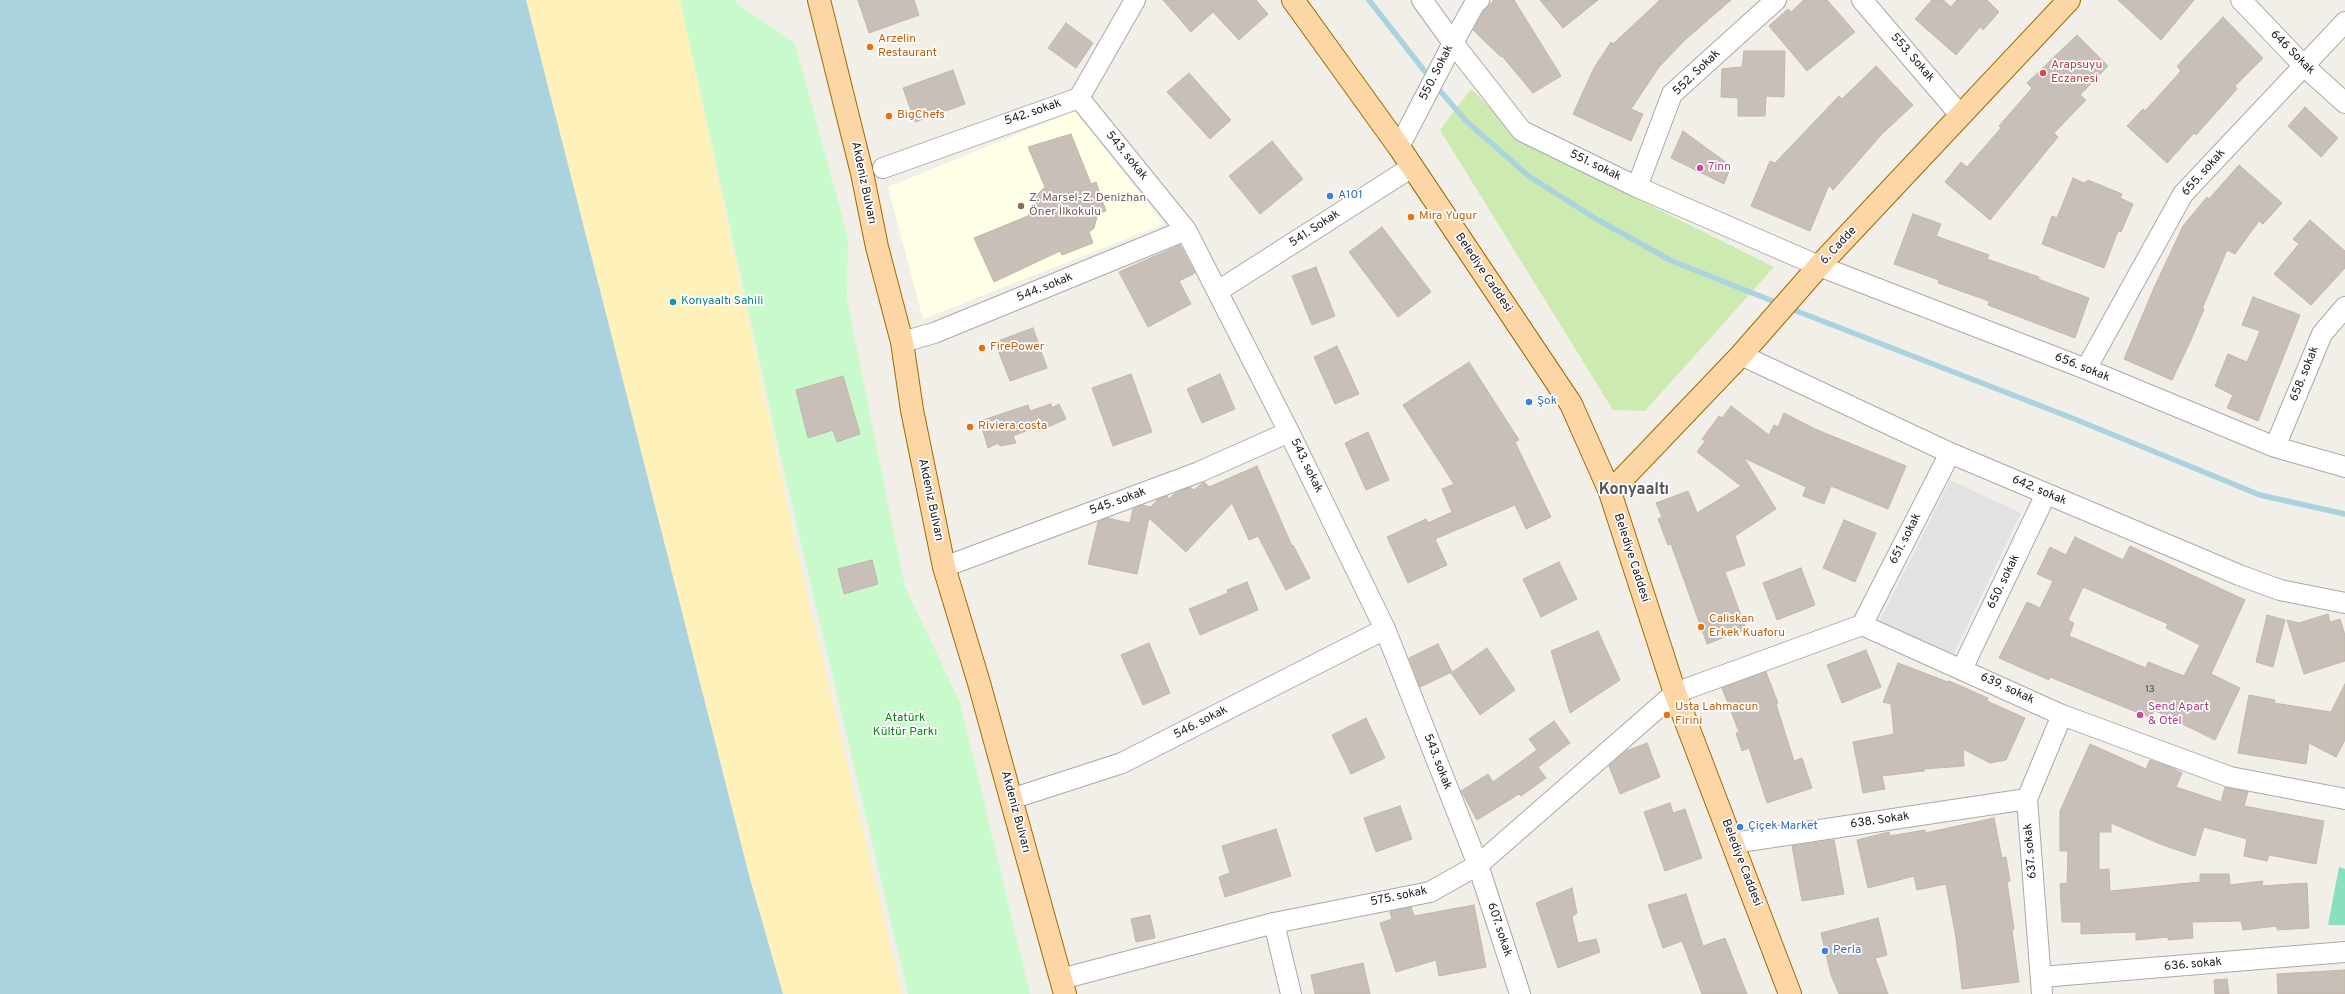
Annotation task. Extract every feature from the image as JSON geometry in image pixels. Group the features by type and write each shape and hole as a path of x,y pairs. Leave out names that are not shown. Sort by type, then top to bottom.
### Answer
{"main road":[{"name":"Akdeniz Bulvarı","path":"819,0 862,174 877,247 902,342 912,410 944,567 979,683 1063,986"},
{"name":"Belediye Caddesi","path":"1293,0 1412,167 1571,404 1610,492 1675,693 1790,994"},
{"name":"6. Cadde","path":"1610,492 1740,355 1820,266 2069,0"}],"street":[{"path":"1078,98 1135,0"},
{"name":"551. sokak","path":"1422,0 1453,43 1522,131 1637,187 1820,266"},
{"name":"550. Sokak","path":"1398,147 1441,64 1475,3 1479,0"},
{"name":"552. Sokak","path":"1637,187 1672,94 1776,0"},
{"name":"553. Sokak","path":"1862,0 1961,116"},
{"name":"646 Sokak","path":"2241,0 2303,65 2345,103"},
{"name":"655. sokak","path":"2086,369 2183,194 2345,22"},
{"name":"542. sokak","path":"883,168 1078,98"},
{"name":"543. sokak","path":"1078,98 1186,230 1218,291 1385,629 1478,865"},
{"name":"541. Sokak","path":"1218,291 1412,167"},
{"name":"544. sokak","path":"902,342 934,333 1186,230"},
{"name":"656. sokak","path":"1820,266 2086,369 2275,447 2345,467"},
{"name":"658. sokak","path":"2275,447 2322,334 2345,307"},
{"name":"642. sokak","path":"1740,355 1950,453 2239,575 2280,590 2345,603"},
{"name":"545. sokak","path":"944,567 1199,472 1289,432"},
{"name":"651. sokak","path":"1862,625 1950,453"},
{"name":"650. sokak","path":"1962,669 2046,494"},
{"path":"1675,693 1862,625"},
{"name":"639. sokak","path":"1862,625 2062,715 2230,777 2345,798"},
{"name":"546. sokak","path":"1011,799 1122,763 1385,629"},
{"name":"575. sokak","path":"1063,986 1274,923 1430,892 1478,865 1675,693"},
{"name":"637. sokak","path":"2042,986 2027,799 2062,715"},
{"name":"638. Sokak","path":"1733,843 2027,799"},
{"name":"607. sokak","path":"1478,865 1520,994"},
{"path":"1274,923 1291,994"},
{"name":"636. sokak","path":"2042,986 2345,952"}],"shaded area":[{"name":"Z. Marsel-Z. Denizhan Öner İlkokulu","path":"1075,111 1164,224 923,319 888,187"},
{"path":"1950,480 2021,513 1954,654 1879,622"}],"green space":[{"name":"Atatürk Kültür Parkı","path":"680,0 736,0 737,4 795,43 848,238 847,299 905,587 960,702 1030,994 908,994 780,455"},
{"path":"1471,89 1529,145 1774,267 1645,411 1613,410 1440,130"},
{"path":"2339,867 2345,869 2345,925 2328,925"}],"sand":[{"name":"Konyaaltı Sahili","path":"526,0 680,0 802,573 902,994 783,994 750,879"}],"water":[{"path":"0,0 526,0 750,879 783,994 0,994"}],"building":[{"path":"858,0 914,0 919,15 869,33"},
{"path":"1163,0 1256,0 1268,14 1239,40 1213,12 1191,32"},
{"path":"1494,0 1514,0 1561,76 1533,93 1502,56 1501,57 1473,30 1484,11"},
{"path":"1540,0 1598,0 1563,28"},
{"path":"1660,0 1731,0 1686,39 1659,67 1631,109 1643,114 1631,141 1573,114 1594,68 1611,42 1613,44"},
{"path":"1804,0 1827,0 1855,32 1807,71 1769,26 1788,9 1791,12"},
{"path":"1932,0 1943,0 1951,7 1957,0 1987,0 1999,12 1983,30 1980,27 1956,55 1915,19"},
{"path":"2118,0 2194,0 2161,40"},
{"path":"2223,17 2263,58 2235,86 2237,89 2196,135 2194,133 2167,163 2127,126 2143,109 2145,111 2181,71 2177,66"},
{"path":"1066,23 1093,43 1076,68 1048,48"},
{"path":"2077,35 2108,66 2080,95 2086,100 2054,133 2058,137 1990,220 1945,182 1961,162 1967,167 2001,128 1999,126 2032,88 2027,83"},
{"path":"1744,51 1785,51 1784,97 1766,96 1765,116 1738,116 1738,98 1721,97 1722,69 1742,67"},
{"path":"1876,66 1913,105 1881,135 1833,190 1829,185 1810,231 1751,206 1770,161 1775,163 1839,96 1842,99"},
{"path":"953,70 965,104 915,122 903,88"},
{"path":"1189,73 1231,120 1210,139 1167,92"},
{"path":"2305,107 2338,138 2321,157 2288,126"},
{"path":"1683,131 1731,166 1724,184 1671,158"},
{"path":"1071,134 1091,184 1096,182 1106,211 1098,213 1094,228 1089,232 1093,243 1062,255 1060,251 994,282 974,238 1028,216 1037,195 1045,187 1028,147"},
{"path":"1272,141 1303,179 1260,214 1229,176"},
{"path":"2239,165 2282,203 2263,224 2259,221 2235,254 2227,250 2202,309 2204,309 2191,340 2172,380 2124,359 2154,288 2183,226 2207,197 2209,199"},
{"path":"2073,178 2084,183 2088,180 2122,194 2120,198 2133,204 2121,232 2118,231 2104,268 2042,244 2052,216 2057,218"},
{"path":"1913,214 1941,224 1936,236 1989,255 1987,259 2039,277 2038,279 2089,298 2075,338 1988,305 1989,301 1938,283 1939,280 1894,264"},
{"path":"2310,220 2345,251 2345,268 2311,305 2274,274 2299,244 2293,239"},
{"path":"1382,227 1431,292 1398,317 1349,252"},
{"path":"1180,245 1195,273 1179,281 1191,304 1148,327 1119,272"},
{"path":"1316,267 1335,316 1312,325 1292,276"},
{"path":"2253,297 2300,315 2258,421 2227,408 2233,395 2215,386 2228,354 2247,362 2260,331 2242,325"},
{"path":"1033,328 1047,368 1010,381 995,342"},
{"path":"1337,346 1359,394 1335,404 1314,357"},
{"path":"1469,362 1519,440 1515,442 1551,517 1526,529 1515,505 1435,539 1447,565 1408,583 1387,537 1426,519 1428,523 1452,512 1442,489 1454,484 1403,405"},
{"path":"1131,374 1152,432 1113,446 1092,388"},
{"path":"1220,374 1235,409 1202,423 1187,389"},
{"path":"843,376 860,434 837,442 833,430 808,438 796,390"},
{"path":"1051,404 1052,408 1059,404 1066,419 1039,431 1036,427 1013,436 1016,443 1000,446 998,443 988,448 980,421 1028,405 1030,411"},
{"path":"1731,406 1769,435 1774,425 1778,427 1784,413 1815,429 1906,466 1888,509 1831,486 1824,504 1803,496 1806,487 1744,458 1776,509 1735,536 1745,565 1725,572 1746,629 1707,644 1671,544 1668,545 1658,519 1662,517 1656,503 1688,491 1697,513 1741,486 1697,452 1705,441 1702,439 1719,416 1722,418"},
{"path":"1368,432 1389,480 1366,490 1345,443"},
{"path":"1257,466 1292,546 1293,545 1310,578 1286,590 1258,536 1249,540 1232,503 1186,552 1149,518 1137,574 1088,564 1098,522 1107,518 1130,523 1133,509 1142,505 1151,507 1158,499 1167,496 1169,499 1174,494 1190,487 1194,490 1204,482 1209,487"},
{"path":"1844,520 1876,533 1855,582 1823,568"},
{"path":"2075,537 2123,560 2130,546 2245,600 2211,674 2240,688 2215,740 2154,710 2151,718 2050,677 2049,680 1999,658 2027,602 2040,608 2053,581 2037,574 2050,547 2066,555","holes":["2083,587 2168,624 2166,628 2200,645 2184,676 2148,662 2146,668 2069,636 2074,623 2068,620"]},
{"path":"872,560 878,584 844,594 838,569"},
{"path":"1559,562 1577,599 1541,617 1523,579"},
{"path":"1801,568 1815,605 1777,620 1763,583"},
{"path":"1247,582 1258,610 1200,635 1189,609 1228,593 1227,590"},
{"path":"2328,614 2330,622 2340,619 2345,635 2345,661 2304,674 2287,620 2299,623"},
{"path":"2267,615 2285,620 2273,667 2256,662"},
{"path":"1598,631 1620,680 1570,713 1551,651"},
{"path":"1149,643 1170,693 1143,705 1121,655"},
{"path":"1438,644 1452,672 1420,687 1409,658"},
{"path":"1487,648 1515,690 1480,715 1451,673"},
{"path":"1866,650 1881,687 1842,703 1827,665"},
{"path":"1898,663 1948,682 1949,681 1988,698 1987,701 2025,718 2006,760 1990,763 1963,749 1964,766 1924,769 1924,771 1882,776 1885,789 1863,793 1853,742 1894,734 1891,704 1883,702"},
{"path":"1766,672 1778,703 1776,704 1794,761 1802,758 1812,788 1767,803 1749,748 1742,751 1736,733 1739,732 1722,688"},
{"path":"2345,684 2345,740 2336,757 2309,743 2306,764 2238,753 2249,695 2275,700 2274,703 2331,712"},
{"path":"1366,718 1385,758 1351,774 1332,735"},
{"path":"1554,721 1570,743 1538,767 1546,778 1521,796 1519,794 1477,820 1461,791 1488,774 1493,782 1537,750 1529,739"},
{"path":"1647,743 1660,777 1620,794 1609,766 1626,751"},
{"path":"2090,744 2146,769 2150,760 2170,767 2182,773 2176,787 2221,802 2225,787 2248,792 2244,806 2324,821 2316,864 2269,855 2267,861 2244,856 2247,839 2204,827 2195,856 2160,844 2111,823 2111,832 2099,832 2099,870 2109,869 2110,891 2200,882 2200,874 2229,874 2230,885 2263,881 2262,886 2307,883 2309,928 2277,930 2277,926 2243,930 2241,921 2192,922 2193,938 2168,940 2168,937 2136,940 2136,932 2081,934 2081,922 2062,922 2060,884 2067,883 2068,851 2060,851 2060,811"},
{"path":"1670,803 1673,813 1685,809 1702,858 1665,871 1644,812"},
{"path":"1400,806 1412,839 1376,852 1364,818"},
{"path":"1994,818 2002,858 2006,857 2010,881 2007,882 2014,929 2012,930 2019,982 1962,989 1956,938 1946,884 1917,890 1914,876 1868,888 1857,840 1889,832 1890,836 1925,830 1925,833"},
{"path":"1276,829 1291,876 1225,897 1219,877 1230,873 1222,846"},
{"path":"1834,840 1844,894 1802,901 1792,846"},
{"path":"1572,888 1577,913 1572,917 1578,943 1596,939 1600,952 1558,968 1536,903"},
{"path":"1686,894 1703,946 1725,938 1747,994 1702,994 1682,941 1663,948 1648,905"},
{"path":"1474,905 1486,967 1439,976 1436,960 1396,972 1380,923 1392,919 1390,912 1411,907 1414,916"},
{"path":"1150,915 1155,938 1136,942 1131,919"},
{"path":"1878,918 1887,955 1875,958 1888,994 1839,994 1831,975 1821,933"},
{"path":"1363,963 1370,994 1315,994 1311,975"},
{"path":"2345,970 2345,994 2278,994 2277,974"},
{"path":"2227,979 2229,994 2215,994 2214,980"}],"waterway":[{"path":"1369,0 1430,78"},
{"path":"1435,85 1467,122 1530,177 1598,220 1672,261 1780,304"},
{"path":"1789,308 2077,420 2260,495 2345,514"}],"place":[{"name":"Arzelin Restaurant","path":"870,47"},
{"name":"Arapsuyu Eczanesi","path":"2043,73"},
{"name":"BigChefs","path":"889,116"},
{"name":"7inn","path":"1700,168"},
{"name":"A101","path":"1330,196"},
{"name":"Z. Marsel-Z. Denizhan Öner İlkokulu","path":"1021,206"},
{"name":"Mira Yugur","path":"1411,217"},
{"name":"Konyaaltı Sahili","path":"673,302"},
{"name":"FirePower","path":"982,348"},
{"name":"Şok","path":"1529,402"},
{"name":"Riviera costa","path":"970,427"},
{"name":"Caliskan Erkek Kuaforu","path":"1701,627"},
{"name":"Usta Lahmacun Firini","path":"1667,715"},
{"name":"Send Apart & Otel","path":"2140,715"},
{"name":"Çiçek Market","path":"1740,827"},
{"name":"Perla","path":"1825,951"}],"district":[{"name":"Konyaaltı","path":"1634,491"}]}
